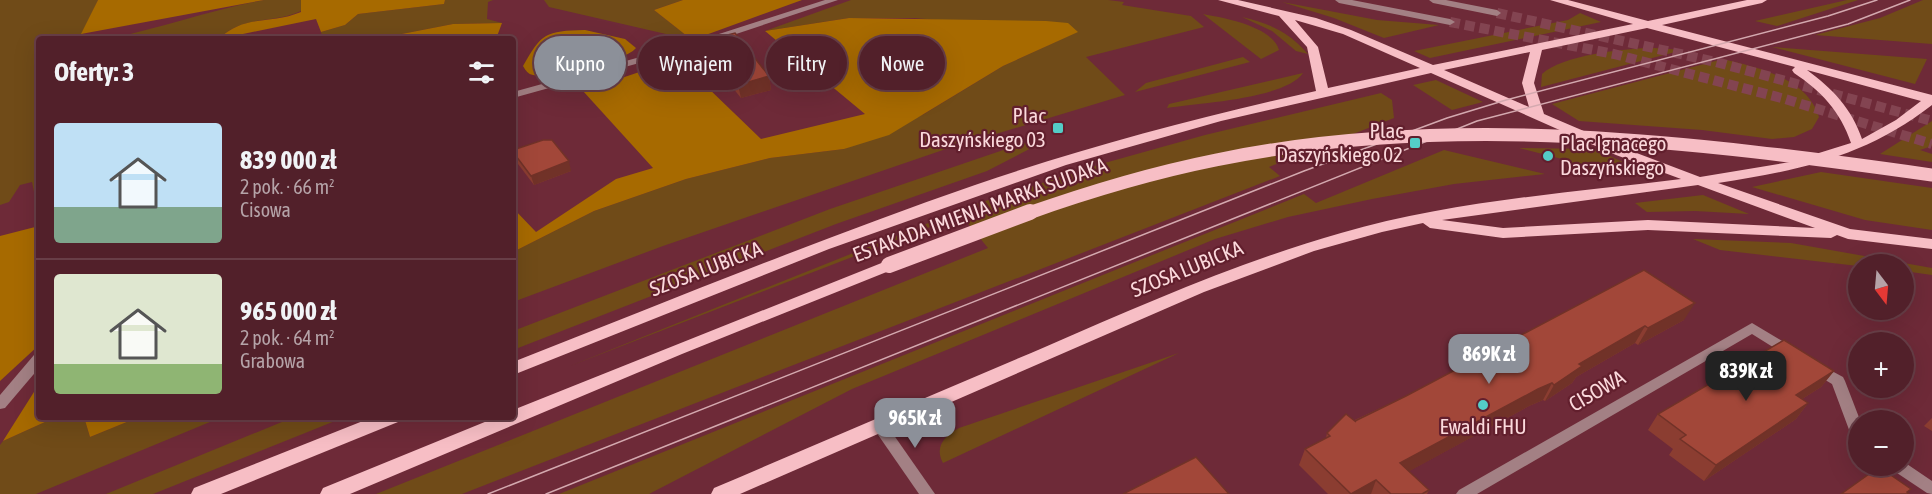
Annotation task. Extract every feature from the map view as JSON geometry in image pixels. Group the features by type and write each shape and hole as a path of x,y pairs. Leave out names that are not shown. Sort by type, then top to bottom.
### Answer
{"main road":[{"path":"1223,0 1281,12 1347,32 1436,69 1621,152 1848,234"},
{"path":"1555,0 1932,100"},
{"path":"1436,69 1762,0"},
{"path":"1281,12 1312,43 1318,59 1322,93"},
{"path":"1537,47 1528,83 1538,114"},
{"path":"1788,63 1831,95 1846,115 1858,145"},
{"name":"SZOSA LUBICKA","path":"516,368 922,209 1141,138 1322,93 1436,69"},
{"path":"1699,181 1798,163 1858,145 1894,127 1932,100"},
{"name":"ESTAKADA IMIENIA MARKA SUDAKA","path":"516,417 889,265 1049,205 1180,167 1259,152 1377,138 1516,133 1637,138 1716,145 1932,175"},
{"name":"SZOSA LUBICKA","path":"721,494 1254,265 1348,236 1415,221 1699,181"},
{"path":"1415,221 1503,233 1648,225 1848,234 1932,244"},
{"path":"201,494 385,420"},
{"name":"ESTAKADA IMIENIA MARKA SUDAKA","path":"330,494 508,420"}],"street":[{"path":"516,94 694,45 834,0"},
{"path":"1339,0 1450,22"},
{"path":"1433,0 1497,13"},
{"name":"CISOWA","path":"1464,494 1752,327 1838,381 1849,410"},
{"path":"0,404 36,362"},
{"path":"879,425 922,493"},
{"path":"1912,476 1932,489"}],"shaded area":[{"path":"0,0 98,0 82,36 36,36 36,202 32,182 20,185 9,202 0,205"},
{"path":"98,0 264,0 81,34"},
{"path":"264,0 301,0 301,11 238,26 222,36 122,36 148,30"},
{"path":"301,0 445,0 444,4 358,14 345,25 321,32 316,19 234,36 222,36 238,26 301,12"},
{"path":"445,0 493,0 488,2 487,19 502,23 453,24 391,36 322,36 321,32 345,25 358,14 444,4"},
{"path":"544,0 683,0 654,10 687,36 675,36 549,7"},
{"path":"683,0 802,0 703,36 687,36 654,10"},
{"path":"851,0 1108,0 1124,2 1122,5 1191,16 1204,27 1086,57 1125,95 943,150 663,246 516,301 516,250 594,211 686,179 770,158 844,149 924,114 1003,66 1077,32 914,18 849,18 765,31"},
{"path":"1847,0 1858,0 1777,26 1755,21"},
{"path":"1923,0 1932,0 1932,44 1815,35 1880,18"},
{"path":"1282,2 1377,20 1439,25 1384,38 1334,18"},
{"path":"1580,13 1601,22 1430,58 1414,51 1568,20"},
{"path":"1203,14 1257,29 1275,42 1279,50 1261,59"},
{"path":"1242,17 1278,30 1301,46 1308,54 1296,51 1272,31"},
{"path":"849,18 1046,21 1068,23 1078,32 1003,66 889,135 844,149 770,158 686,179 594,211 516,250 516,211 536,232 616,179 653,168 583,91 626,90 626,77 638,72 638,90 710,90 761,139 865,114 836,90 847,90 847,36 771,36 765,31"},
{"path":"502,23 497,36 391,36 453,24"},
{"path":"585,30 612,36 546,36 561,31"},
{"path":"626,40 636,48 626,54"},
{"path":"1772,47 1927,59 1915,84"},
{"path":"1654,48 1683,50 1541,87 1542,74 1551,67 1564,62 1612,51"},
{"path":"534,49 534,75 527,72 523,66"},
{"path":"1243,57 1250,62 1135,92 1146,83"},
{"path":"1723,59 1766,71 1793,84 1813,104 1819,117 1812,129 1794,137 1772,139 1702,130 1579,121 1552,104"},
{"path":"1303,73 1293,82 1279,89 1260,94 1219,102 1167,108 1169,104"},
{"path":"1436,80 1483,102 1452,110 1413,85"},
{"path":"1381,93 1392,100 1394,118 1269,167 1280,176 462,494 376,494 988,248 961,215 570,366 976,204 1101,164 1205,135"},
{"path":"1932,121 1932,146 1920,150 1932,154 1932,162 1880,154"},
{"path":"1024,143 1037,145 987,171 836,224 516,349 516,330 830,209"},
{"path":"1519,148 1595,149 1627,164 1583,171 1562,159"},
{"path":"1444,150 1545,174 1454,184 1372,199 1288,217 1215,239 852,389 649,494 559,494 1304,194 1316,203"},
{"path":"1821,172 1932,188 1932,230 1865,220 1752,187"},
{"path":"1703,195 1749,214 1695,211 1647,212 1635,203"},
{"path":"36,227 36,348 0,381 0,236"},
{"path":"1693,239 1791,243 1853,254 1848,254 1848,265 1720,250"},
{"path":"1914,265 1932,268 1932,275 1914,272"},
{"path":"1179,353 943,463 940,451 942,442 959,428"},
{"path":"36,389 36,420 49,420 3,441"},
{"path":"49,420 85,420 90,437 132,420 215,420 36,494 0,494 0,445 3,441"},
{"path":"85,420 132,420 90,437"},
{"path":"287,420 338,420 153,494 106,494"}],"building":[{"path":"754,57 766,72 766,77 754,80"},
{"path":"543,140 552,140 569,161 531,176 516,156 516,149"},
{"path":"1644,270 1695,303 1648,328 1645,326 1579,364 1582,366 1554,385 1552,383 1538,389 1400,463 1429,490 1422,494 1391,494 1376,480 1351,494 1305,449 1330,436 1327,433 1346,414 1356,422"},
{"path":"1784,340 1834,371 1796,395 1808,403 1716,465 1680,439 1686,435 1658,414"},
{"path":"1196,457 1229,494 1123,494"},
{"path":"1866,476 1892,476 1911,489 1907,492 1909,494 1841,494"}],"tunnel":[{"path":"1497,13 1716,62 1932,121"},
{"path":"1450,22 1614,54 1785,99 1932,144"}],"tram line":[{"path":"488,494 1304,171 1447,118 1506,100 1828,16 1877,0"},
{"path":"546,494 1477,121 1848,24 1910,0"}],"place":[{"name":"Plac Daszyńskiego 03","path":"1058,128"},
{"name":"Plac Daszyńskiego 02","path":"1415,143"},
{"name":"Plac Ignacego Daszyńskiego","path":"1548,156"},
{"name":"Ewaldi FHU","path":"1483,405"}]}
